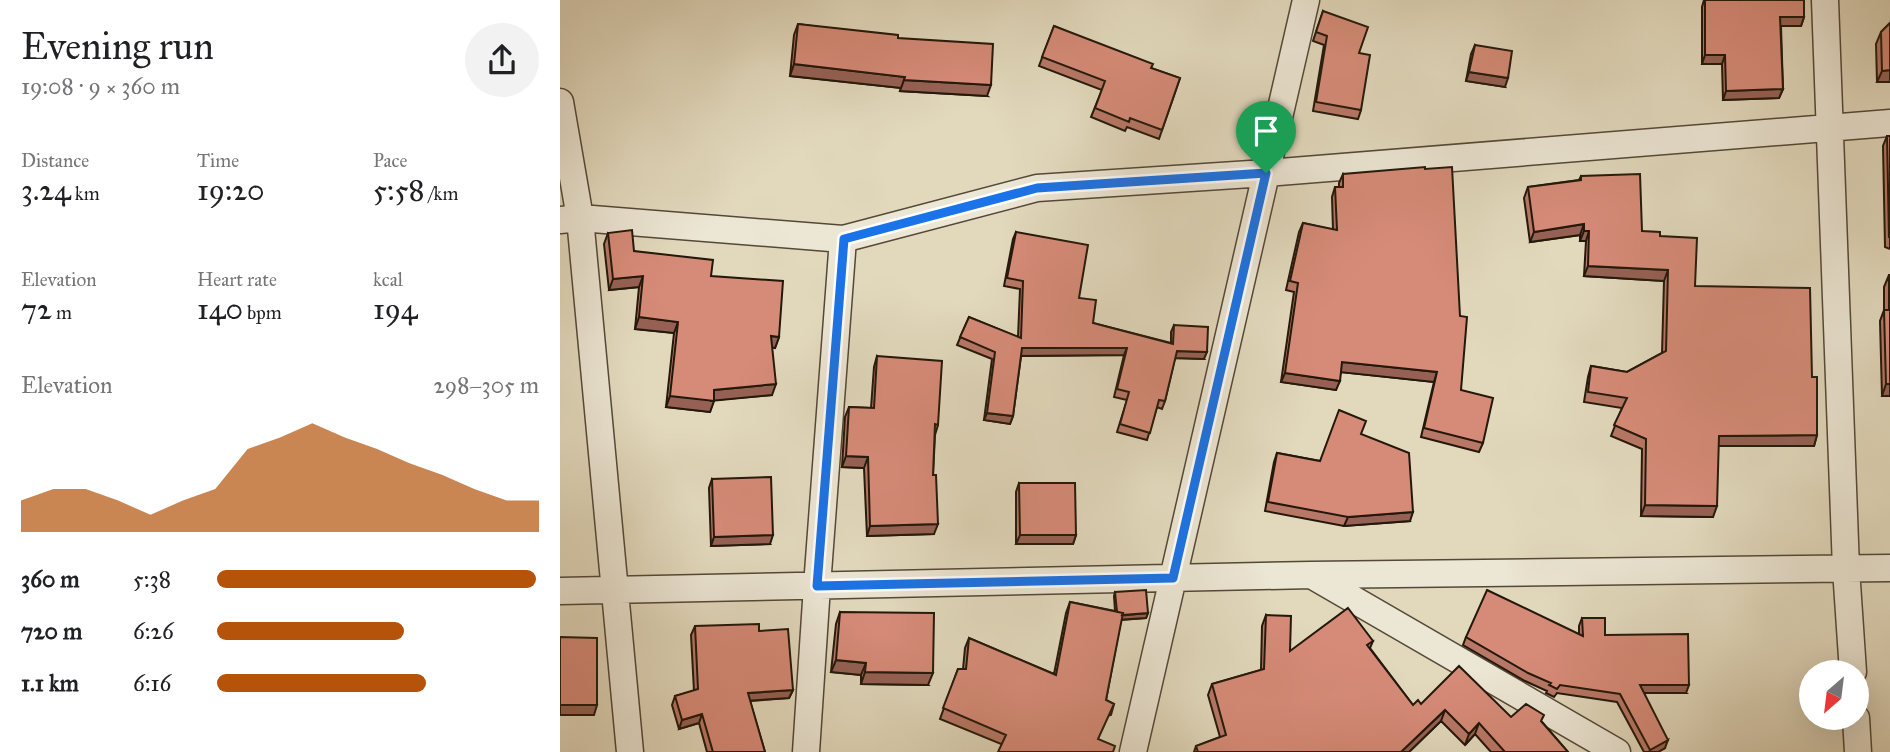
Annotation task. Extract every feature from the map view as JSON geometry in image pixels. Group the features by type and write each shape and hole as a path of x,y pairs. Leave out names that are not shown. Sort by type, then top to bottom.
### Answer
{"street":[{"path":"1133,752 1306,0"},
{"path":"1825,0 1846,569 1852,660"},
{"path":"560,102 570,219 615,590 630,752"},
{"path":"570,219 844,239 1037,188 1266,173 1890,123"},
{"path":"806,752 844,239"},
{"path":"560,591 1311,575 1890,568"},
{"path":"1311,575 1617,752"},
{"path":"1857,730 1858,752"}],"building":[{"path":"1705,0 1804,0 1804,17 1780,17 1783,89 1726,91 1725,55 1705,55"},
{"path":"1323,11 1368,27 1359,53 1370,55 1361,110 1316,102 1327,36 1316,32"},
{"path":"1890,23 1890,70 1882,71 1881,32"},
{"path":"798,24 898,35 898,38 993,44 991,85 904,80 905,77 794,64"},
{"path":"1054,26 1153,64 1151,68 1180,78 1162,130 1130,118 1129,122 1095,108 1105,81 1042,57"},
{"path":"1475,45 1512,51 1508,78 1469,72"},
{"path":"1887,136 1890,136 1890,237 1889,237"},
{"path":"1452,167 1460,316 1467,317 1461,390 1493,398 1483,443 1424,428 1437,372 1342,362 1340,381 1285,373 1298,283 1290,281 1303,223 1337,230 1335,187 1343,187 1343,174"},
{"path":"1640,174 1642,231 1660,232 1660,236 1697,238 1695,286 1810,288 1812,377 1817,377 1817,435 1719,436 1717,506 1645,505 1646,439 1614,425 1627,398 1588,392 1591,366 1627,372 1666,351 1668,270 1588,266 1589,231 1584,231 1584,224 1534,232 1528,187 1581,180 1581,176"},
{"path":"632,230 634,251 713,260 711,276 783,281 779,337 771,336 776,384 714,390 714,401 670,396 678,322 639,317 643,276 613,279 608,233"},
{"path":"1016,232 1088,245 1079,298 1096,300 1093,323 1173,344 1174,325 1208,327 1207,352 1177,351 1165,401 1159,400 1150,433 1120,424 1129,392 1117,389 1127,348 1022,348 1013,416 987,413 995,352 960,337 969,317 1021,338 1023,281 1007,278"},
{"path":"1889,275 1890,384 1886,384 1884,310 1889,310"},
{"path":"877,356 942,361 933,475 936,475 938,524 870,526 868,457 846,456 849,407 874,408"},
{"path":"1339,410 1366,421 1361,434 1409,453 1413,512 1348,517 1268,502 1277,453 1320,461"},
{"path":"771,477 773,535 714,537 712,479"},
{"path":"1019,483 1075,483 1076,535 1020,535"},
{"path":"1146,590 1148,613 1122,615 1123,613 1117,612 1115,592"},
{"path":"1487,590 1583,636 1582,618 1605,618 1605,635 1688,634 1689,685 1640,685 1668,740 1650,750 1620,694 1560,685 1557,689 1549,685 1551,683 1528,673 1466,637"},
{"path":"1070,602 1123,613 1106,700 1114,704 1098,739 1115,746 1113,752 998,752 1006,735 943,708 958,669 966,669 969,638 1056,675"},
{"path":"1348,608 1373,641 1367,645 1413,705 1418,700 1421,704 1459,666 1511,717 1526,704 1544,715 1541,721 1568,752 1505,752 1479,723 1469,734 1445,710 1401,752 1198,752 1196,746 1226,735 1212,684 1264,669 1266,615 1291,616 1290,651"},
{"path":"840,612 934,613 933,673 865,672 866,663 836,660"},
{"path":"759,624 759,631 788,629 793,690 748,693 765,752 713,752 702,714 682,720 675,696 698,689 695,626"},
{"path":"560,637 597,638 597,705 560,705"}],"route":[{"path":"1266,173 1173,578 817,586 844,239 1037,188 1266,173"}]}
